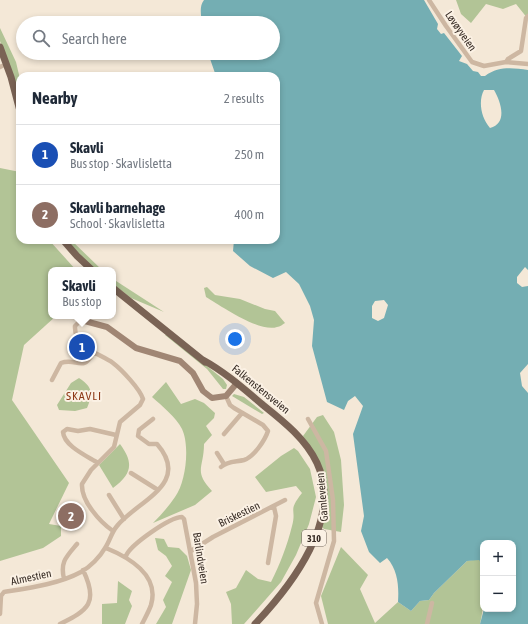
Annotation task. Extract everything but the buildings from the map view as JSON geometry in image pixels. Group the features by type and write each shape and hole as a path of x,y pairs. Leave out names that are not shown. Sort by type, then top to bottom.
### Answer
{"main road":[{"path":"0,47 16,96"},
{"path":"66,244 89,267"},
{"name":"Falkenstensveien","path":"116,290 280,419 312,454 320,472 323,490 320,518 312,544 299,570 284,592 255,624"}],"street":[{"name":"Løvøyveien","path":"429,0 472,62 484,66 506,62 528,64"},
{"name":"Løvøyveien","path":"506,62 508,59 521,51 526,18 528,16"},
{"path":"114,531 99,520 82,489 83,480 114,447 120,422 140,405 143,399 115,365 86,348 75,334 75,326 81,320 108,327 128,343 141,350 170,356 180,361 194,373 203,391 209,397 216,398 226,396 236,385"},
{"path":"52,380 61,363 84,364 89,361 93,353"},
{"path":"217,453 222,465 249,457 267,434 266,428 263,425 230,405 226,396"},
{"path":"224,434 242,413"},
{"name":"Almestien","path":"0,614 2,594 64,579 83,570 106,548 114,531 124,519 158,490 167,475 168,459 157,444 149,444 138,436 140,430 153,419"},
{"name":"Gamleveien","path":"308,419 320,438 327,458 333,500 333,547 326,564 316,604 322,624"},
{"path":"98,463 76,449 65,437 63,432 67,429 78,431 90,429 116,435"},
{"path":"131,473 158,490"},
{"path":"109,495 124,519"},
{"name":"Briskestien","path":"191,551 213,537 285,500"},
{"name":"Briskestien","path":"268,563 276,516 274,507"},
{"name":"Barlindveien","path":"126,556 129,549 144,538 180,517 184,519 191,551 197,604 195,624"},
{"name":"Almestien","path":"64,579 62,568 63,563 77,544"},
{"path":"106,548 126,556 149,580 152,598 151,605 142,624"},
{"path":"60,624 78,616 89,603 90,587 83,570"},
{"path":"427,624 432,603"}],"green space":[{"path":"456,0 528,0 528,19 516,4 503,9 486,4 471,23 461,14"},
{"path":"0,28 16,62 18,72 16,72 16,90 0,41"},
{"path":"0,168 16,171 16,244 53,244 73,267 48,267 48,319 53,319 24,345 12,400 69,483 49,524 61,526 61,536 43,548 0,561"},
{"path":"70,244 75,244 99,267 92,267"},
{"path":"116,281 164,312 131,298 116,286"},
{"path":"207,287 215,295 240,299 265,309 275,311 285,323 278,327 270,328 251,323 206,297 204,288"},
{"path":"167,334 223,379 227,385 226,389 223,389 207,369 165,335"},
{"path":"79,378 84,381 90,391 91,395 87,408 75,411 59,410 57,405 71,383"},
{"path":"166,382 181,404 195,399 204,403 215,413 214,418 206,426 212,435 204,444 201,469 203,479 212,491 195,505 153,523 168,507 179,490 186,464 186,445 182,429 173,416 152,397"},
{"path":"234,394 244,397 264,413 262,414 232,396"},
{"path":"323,415 334,432 341,460 344,505 341,532 324,529 322,527 325,499 324,478 318,459 303,436 317,417"},
{"path":"120,444 127,457 129,468 124,478 113,488 99,465"},
{"path":"294,448 298,451 310,469 316,497 309,524 296,555 281,582 244,624 232,624 231,604 226,592 236,588 246,570 258,579 271,582 288,541 295,504 302,493 296,486 266,492 255,477 281,456"},
{"path":"155,538 164,539 168,547 179,548 187,556 191,570 172,624 156,624 166,607 163,600 172,582 165,576 172,566 166,556 158,550"},
{"path":"341,547 368,575 360,589 375,623 398,602 411,611 420,601 429,600 434,593 467,561 479,559 480,561 480,612 482,612 480,624 328,624 321,596"},
{"path":"118,581 132,591 129,600 132,606 125,624 102,624 102,604 117,603"}],"water":[{"path":"204,0 424,0 438,24 437,29 441,34 444,33 462,56 459,61 467,64 473,71 478,72 481,76 485,76 501,69 511,68 528,70 528,270 525,267 517,277 517,283 522,287 528,286 528,364 520,373 522,386 528,393 528,624 480,624 483,612 516,612 516,540 480,540 480,561 479,560 467,561 434,593 429,600 420,601 411,611 398,602 396,573 391,563 387,558 380,563 369,552 361,531 364,516 353,434 363,406 355,396 348,401 344,410 327,402 312,346 314,320 310,306 299,284 286,272 273,278 250,266 233,251 234,244 280,244 280,72 215,72 210,60 280,60 280,16 201,16 201,5","holes":["484,90 494,90 501,106 501,117 499,122 490,128 484,119 481,109 482,94","384,300 388,305 384,318 378,321 372,318 372,306 375,301"]}],"place":[{"name":"Skavli","path":"82,347"},
{"name":"Skavli barnehage","path":"71,516"}],"district":[{"name":"SKAVLI","path":"84,396"}]}
